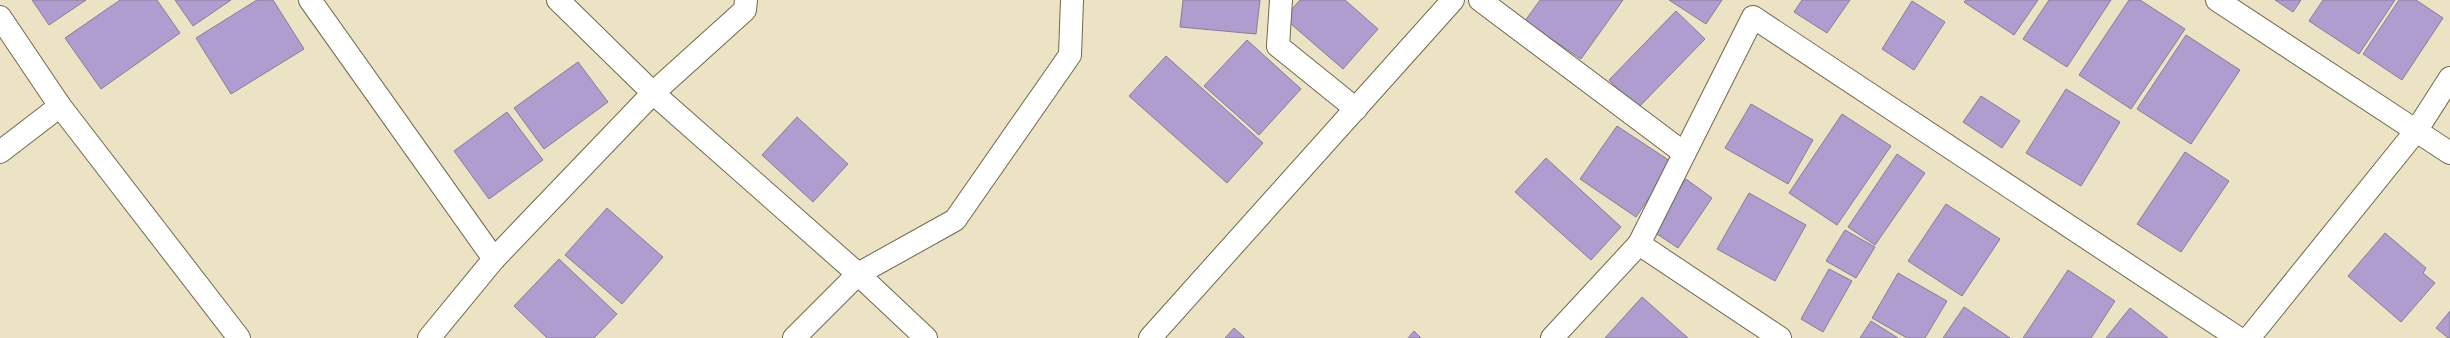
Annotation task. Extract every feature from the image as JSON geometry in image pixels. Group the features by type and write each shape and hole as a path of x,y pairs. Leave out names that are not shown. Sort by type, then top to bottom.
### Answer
{"street":[{"path":"310,0 494,259"},
{"path":"558,0 653,93 858,274 926,338"},
{"path":"429,338 494,259 653,93 745,10 746,0"},
{"path":"794,338 858,274 954,220 1070,55 1072,0"},
{"path":"1281,0 1278,46 1356,110"},
{"path":"1150,338 1454,0"},
{"path":"1480,0 1684,153"},
{"path":"2217,0 2450,153"},
{"path":"0,17 60,106 239,338"},
{"path":"1552,338 1639,244 1753,17 2238,338"},
{"path":"2249,338 2416,131 2450,78"},
{"path":"0,152 60,106"},
{"path":"1639,244 1780,338"}],"building":[{"path":"32,0 86,0 49,25"},
{"path":"120,0 157,0 180,33 101,89 65,38"},
{"path":"175,0 231,0 193,26"},
{"path":"257,0 273,0 304,49 231,94 196,38"},
{"path":"1183,0 1260,0 1256,34 1180,27"},
{"path":"1300,0 1345,0 1378,29 1343,69 1284,18"},
{"path":"1540,0 1623,0 1581,59 1525,21"},
{"path":"1669,0 1722,0 1706,24"},
{"path":"1802,0 1850,0 1827,33 1794,12"},
{"path":"1966,0 2038,0 2014,35 1964,2"},
{"path":"2049,0 2111,0 2067,67 2023,39"},
{"path":"2129,0 2140,0 2185,29 2131,109 2079,75"},
{"path":"2275,0 2301,0 2293,12"},
{"path":"2323,0 2395,0 2359,54 2309,21"},
{"path":"2399,0 2416,0 2443,18 2402,80 2363,54"},
{"path":"1912,1 1945,22 1914,70 1882,49"},
{"path":"1676,11 1705,39 1638,108 1609,80"},
{"path":"2186,35 2240,70 2191,144 2137,109"},
{"path":"1247,40 1301,89 1259,135 1204,86"},
{"path":"1166,56 1263,143 1227,183 1129,96"},
{"path":"578,62 608,102 544,149 514,108"},
{"path":"2066,89 2120,122 2081,186 2026,153"},
{"path":"1981,96 2020,121 2002,148 1963,122"},
{"path":"1751,104 1813,140 1788,184 1725,148"},
{"path":"507,112 543,160 489,199 454,151"},
{"path":"1842,114 1891,146 1837,225 1789,193"},
{"path":"797,117 848,164 813,202 762,155"},
{"path":"1617,126 1673,163 1636,217 1580,179"},
{"path":"2185,152 2229,181 2181,252 2137,224"},
{"path":"1897,154 1925,173 1875,245 1848,227"},
{"path":"1546,158 1621,227 1591,260 1515,192"},
{"path":"1686,179 1712,198 1678,248 1651,230"},
{"path":"1749,193 1806,225 1775,281 1717,249"},
{"path":"1946,204 2000,239 1962,296 1908,261"},
{"path":"607,208 663,257 622,304 565,255"},
{"path":"1845,230 1875,247 1856,278 1826,261"},
{"path":"2385,233 2426,268 2423,273 2435,283 2401,322 2348,276"},
{"path":"559,259 617,314 594,338 547,338 514,306"},
{"path":"1829,269 1852,281 1823,332 1801,319"},
{"path":"2068,270 2115,301 2091,338 2023,338"},
{"path":"1898,273 1947,301 1925,338 1907,338 1872,318"},
{"path":"1642,297 1688,338 1605,338"},
{"path":"1964,307 2010,338 1943,338"},
{"path":"2130,308 2168,338 2106,338"},
{"path":"2450,311 2450,338 2448,338 2436,328"},
{"path":"1871,321 1898,338 1860,338"},
{"path":"1234,328 1245,338 1225,338"},
{"path":"1414,331 1421,338 1408,338"}]}
